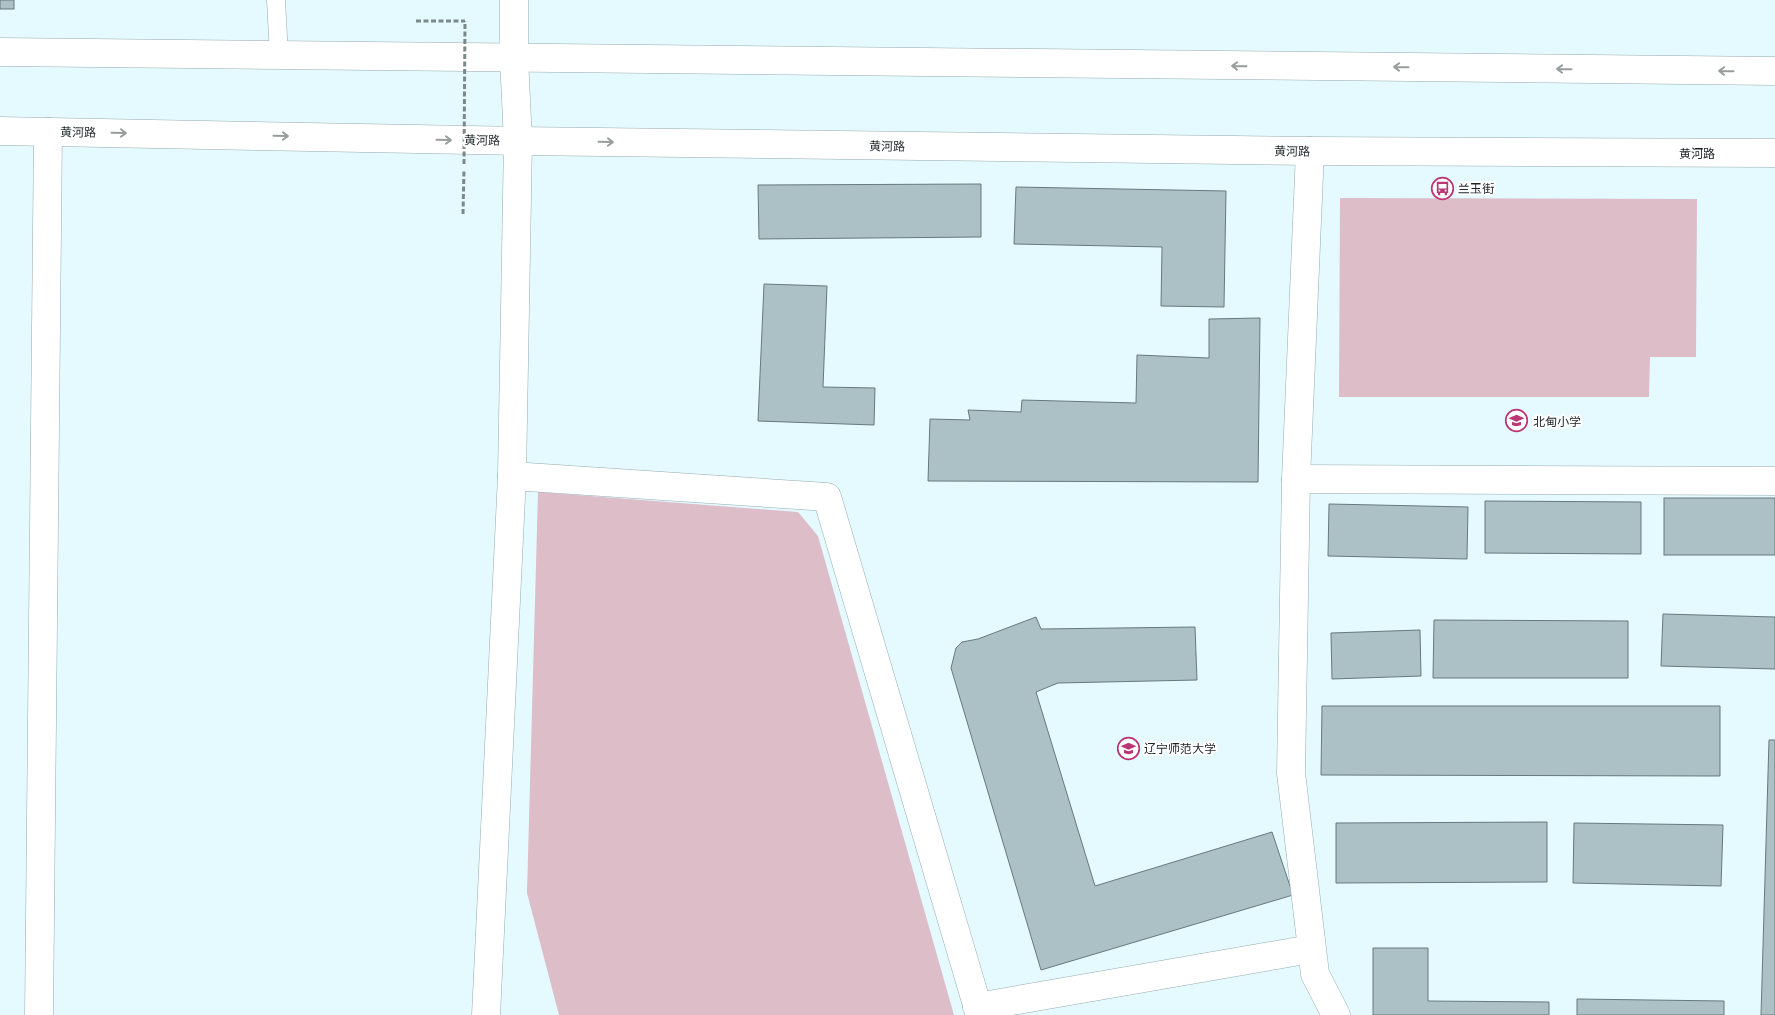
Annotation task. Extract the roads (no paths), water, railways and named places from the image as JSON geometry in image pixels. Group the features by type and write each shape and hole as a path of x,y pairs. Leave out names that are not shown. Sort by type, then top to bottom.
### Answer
{"street":[{"path":"486,1015 512,476 518,141 514,58 514,0"},
{"path":"0,52 1775,71"},
{"name":"黄河路","path":"0,131 518,141 1310,152 1775,153"},
{"path":"39,1015 48,132"},
{"path":"1310,152 1296,479 1290,773 1315,974 1336,1015"},
{"path":"512,476 827,497 979,1011 1311,949"},
{"path":"1296,479 1775,481"}],"lane":[{"path":"276,0 279,55"}],"place":[{"name":"兰玉街","path":"1442,188"},
{"name":"北甸小学","path":"1517,421"},
{"name":"辽宁师范大学","path":"1128,748"}]}
